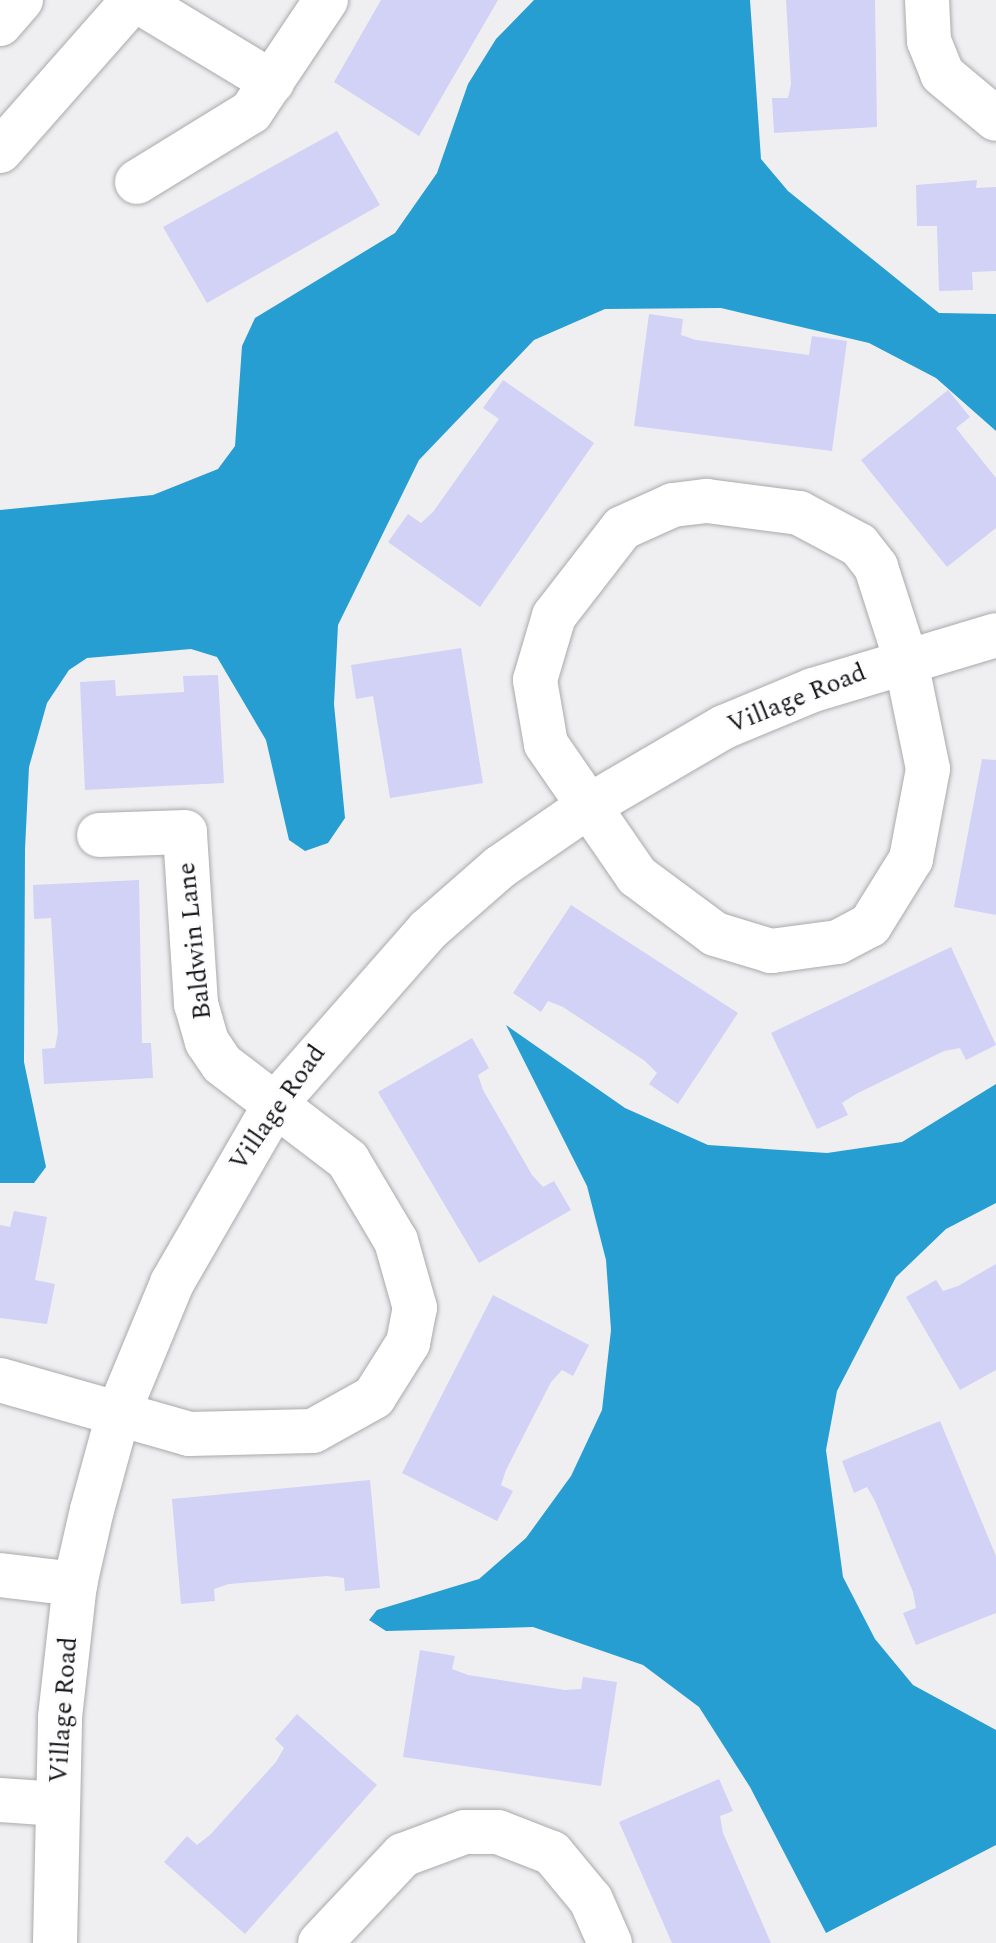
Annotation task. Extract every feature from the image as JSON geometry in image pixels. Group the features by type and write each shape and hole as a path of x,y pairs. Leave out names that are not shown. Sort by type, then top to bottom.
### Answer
{"street":[{"path":"0,24 21,0"},
{"path":"0,151 135,0 272,82"},
{"path":"137,182 231,130 272,82 326,0"},
{"path":"927,0 929,41 942,74 996,119"},
{"path":"707,501 799,513 831,525 876,567 905,657 928,769 911,859 870,925 838,942 771,951 715,934 637,876 546,744 535,680 541,646 601,548 648,514 707,501"},
{"name":"Village Road","path":"55,1943 58,1804 75,1584 119,1411 172,1283 276,1103 428,930 500,867 587,807 724,727 905,657 996,635"},
{"name":"Baldwin Lane","path":"99,835 185,832 200,1023 222,1064 276,1103"},
{"path":"0,1380 220,1438 313,1431 345,1419 394,1372 415,1308 396,1241 348,1160 276,1103"},
{"path":"0,1575 75,1584"},
{"path":"0,1800 58,1804"},
{"path":"320,1943 403,1855 432,1839 498,1832 530,1841 574,1873 610,1943"}],"water":[{"path":"534,0 750,0 761,159 788,191 939,313 996,314 996,431 936,378 869,343 721,308 605,309 534,340 419,460 338,625 334,704 345,818 328,843 305,851 289,840 266,740 217,657 191,649 87,658 69,670 47,703 29,767 25,849 24,1062 46,1167 34,1183 0,1183 0,510 153,495 218,469 235,446 242,346 255,318 395,233 437,173 468,84 496,39"},
{"path":"506,1025 625,1108 708,1145 827,1153 902,1142 996,1084 996,1203 946,1229 896,1277 837,1391 826,1450 843,1577 875,1639 913,1685 996,1730 996,1845 826,1933 750,1787 699,1707 643,1665 533,1627 386,1631 369,1620 377,1610 479,1579 526,1538 571,1476 602,1410 611,1330 606,1260 587,1186"}],"building":[{"path":"381,0 498,0 419,136 334,82"},
{"path":"786,0 875,0 877,127 774,133 772,98 788,98 791,84"},
{"path":"337,131 380,205 207,303 163,227"},
{"path":"977,180 976,188 996,187 996,271 972,272 973,290 939,291 937,226 917,226 916,185"},
{"path":"649,314 683,319 681,335 696,340 809,355 812,336 847,341 832,451 634,426"},
{"path":"503,380 594,443 480,607 388,542 408,514 421,523 433,512 499,419 483,408"},
{"path":"948,390 970,417 956,428 996,478 996,528 947,567 861,460"},
{"path":"461,648 483,783 390,798 373,696 356,699 351,665"},
{"path":"218,675 224,783 85,790 80,682 115,680 116,696 184,692 183,676"},
{"path":"982,759 996,760 996,915 954,907"},
{"path":"139,880 142,1043 151,1043 153,1078 44,1084 42,1049 55,1048 58,1032 51,918 34,919 33,885"},
{"path":"571,905 738,1013 678,1104 649,1084 657,1073 645,1061 563,1007 548,1001 541,1012 513,993"},
{"path":"951,947 996,1045 966,1060 960,1048 944,1051 856,1094 842,1103 848,1115 817,1129 771,1033"},
{"path":"472,1038 489,1068 478,1075 483,1090 532,1175 543,1187 554,1181 571,1210 479,1263 378,1092"},
{"path":"14,1211 47,1217 35,1280 55,1284 47,1324 0,1318 0,1225 10,1227"},
{"path":"996,1264 996,1370 960,1390 906,1297 936,1280 943,1291 958,1286"},
{"path":"493,1295 589,1345 573,1376 562,1370 551,1382 506,1470 501,1485 513,1491 497,1521 402,1473"},
{"path":"940,1421 996,1556 996,1613 916,1645 903,1613 916,1608 913,1592 875,1501 867,1487 854,1493 842,1461"},
{"path":"370,1480 380,1588 345,1591 344,1578 327,1576 229,1584 214,1589 215,1601 181,1604 172,1499"},
{"path":"420,1650 455,1656 452,1669 468,1675 565,1690 581,1689 583,1677 617,1682 601,1786 403,1757"},
{"path":"297,1714 377,1785 245,1934 164,1862 187,1836 197,1845 210,1835 276,1762 284,1748 275,1739"},
{"path":"719,1779 733,1811 720,1816 723,1833 771,1943 672,1943 619,1822"}]}
